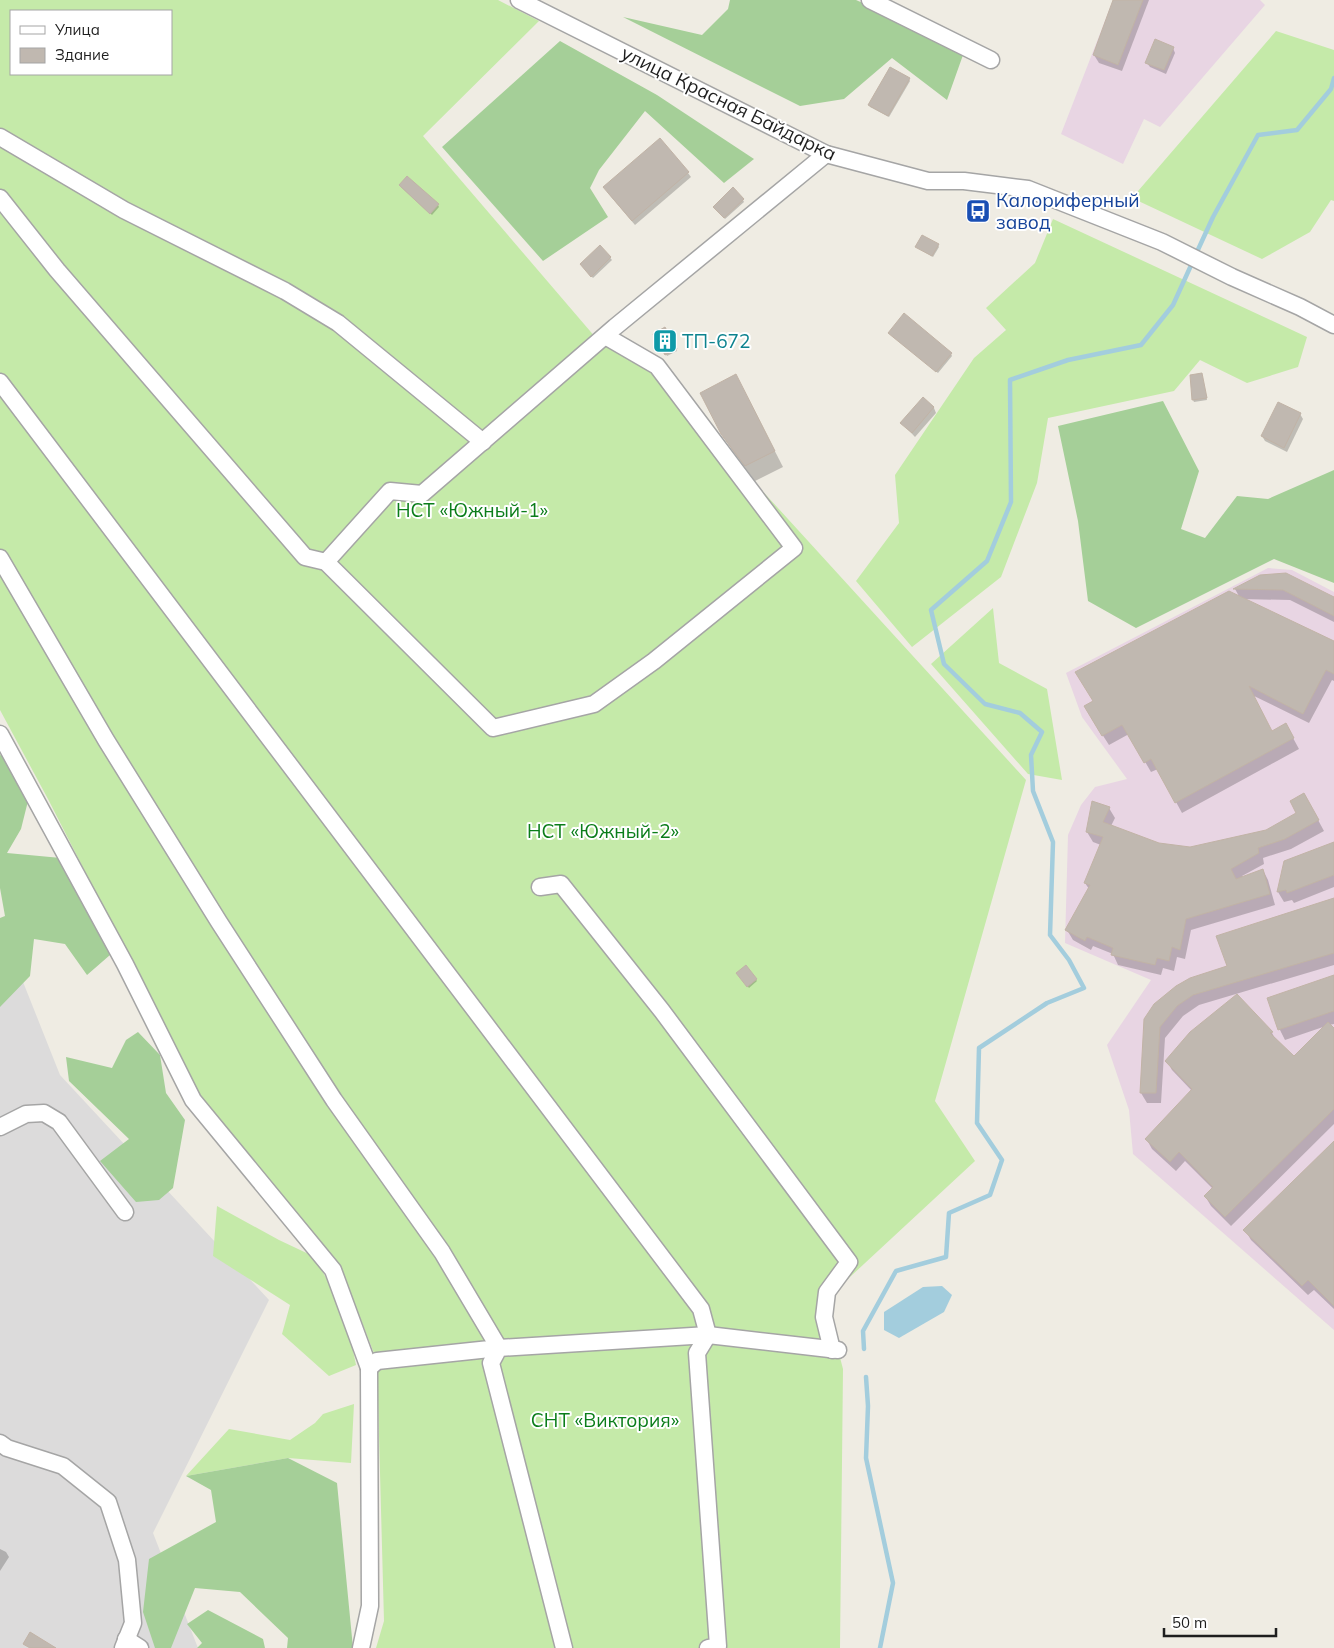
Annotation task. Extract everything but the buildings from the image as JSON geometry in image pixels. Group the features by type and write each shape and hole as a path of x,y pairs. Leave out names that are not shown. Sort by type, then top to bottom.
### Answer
{"street":[{"name":"улица Красная Байдарка","path":"519,0 826,154 928,182 977,182 1028,189 1162,242 1334,325"},
{"path":"870,0 991,60"},
{"path":"0,137 124,210 285,291 338,323 483,442"},
{"path":"326,562 390,491 422,494 607,337 615,327 826,154"},
{"path":"0,198 57,270 305,557 326,562 493,728 594,704 654,661 794,548 656,366 607,337"},
{"path":"0,382 700,1309 708,1335 697,1354 718,1646 708,1648"},
{"path":"0,558 106,740 214,914 334,1100 442,1252 499,1348"},
{"path":"0,734 124,964 193,1100 333,1270 369,1368 370,1606 361,1648"},
{"path":"369,1368 376,1361 499,1348 708,1335 835,1350 824,1317 827,1292 849,1262 662,1011 561,884 540,887"},
{"path":"0,1127 26,1114 44,1113 59,1122 125,1212"},
{"path":"499,1348 491,1363 564,1648"},
{"path":"2,1450 63,1466 108,1502 127,1560 132,1623 124,1643 140,1648"}],"shaded area":[{"name":"Калориферный завод","path":"1113,0 1260,0 1265,5 1160,127 1144,119 1123,164 1061,134"},
{"path":"1268,568 1292,570 1334,592 1334,1330 1133,1154 1129,1110 1107,1045 1151,980 1065,943 1068,835 1081,805 1095,787 1127,779 1082,717 1066,673"},
{"path":"0,924 60,1075 269,1300 153,1533 198,1648 0,1648"}],"green space":[{"path":"0,0 498,0 539,21 423,136 596,338 653,371 1026,780 935,1101 975,1161 837,1289 824,1331 838,1350 843,1369 840,1648 376,1648 384,1621 377,1361 342,1271 205,1107 48,799 0,710"},
{"path":"730,0 856,0 883,12 963,55 947,100 892,58 844,99 800,106 623,17 702,35 728,9"},
{"path":"1276,31 1334,50 1334,201 1331,200 1310,232 1262,259 1132,198"},
{"path":"560,41 657,95 754,159 724,183 645,111 599,170 590,188 608,217 543,261 442,147"},
{"path":"1053,219 1307,337 1298,367 1247,383 1200,360 1174,391 1048,418 1037,483 1001,577 912,647 856,581 899,523 895,475 974,358 1006,330 986,308 1035,263"},
{"path":"1163,401 1199,471 1181,529 1205,538 1237,496 1268,499 1334,470 1334,583 1274,559 1136,628 1088,601 1078,521 1058,426"},
{"path":"993,608 999,663 1047,689 1062,780 1028,774 931,664"},
{"path":"0,755 7,757 29,797 21,829 7,853 61,858 112,948 110,955 87,975 65,944 34,939 30,976 0,1007 0,918 5,916 0,888"},
{"path":"138,1032 160,1055 166,1093 185,1120 173,1188 159,1200 136,1202 100,1161 129,1139 69,1081 66,1057 112,1068 126,1040"},
{"path":"217,1206 279,1240 315,1257 346,1316 356,1365 329,1376 282,1334 290,1305 213,1256"},
{"path":"354,1404 351,1463 288,1458 186,1476 229,1429 290,1440 315,1423 323,1414"},
{"path":"288,1458 337,1483 353,1648 287,1648 288,1638 240,1592 195,1588 171,1648 155,1648 143,1612 149,1559 216,1522 211,1490 186,1476"},
{"path":"208,1610 263,1639 265,1648 197,1648 202,1643 187,1624"}],"water":[{"path":"942,1286 952,1295 944,1312 899,1338 884,1330 884,1312 923,1287"}],"waterway":[{"path":"1196,254 1213,217 1258,135 1297,130 1331,89 1334,78"},
{"path":"864,1349 863,1331 896,1271 946,1257 949,1213 990,1195 1002,1160 977,1123 979,1048 1047,1003 1084,988 1069,960 1050,935 1053,842 1033,791 1031,755 1042,732 1020,713 985,704 944,664 931,610 987,561 1011,502 1010,380 1068,360 1141,345 1173,305 1193,261"},
{"path":"866,1377 868,1406 866,1458 893,1583 880,1648"}],"place":[{"name":"Калориферный завод","path":"978,211"},
{"name":"ТП-672","path":"665,341"}],"park label":[{"name":"НСТ «Южный-1»","path":"472,510"},
{"name":"НСТ «Южный-2»","path":"603,831"},
{"name":"СНТ «Виктория»","path":"605,1420"}]}
